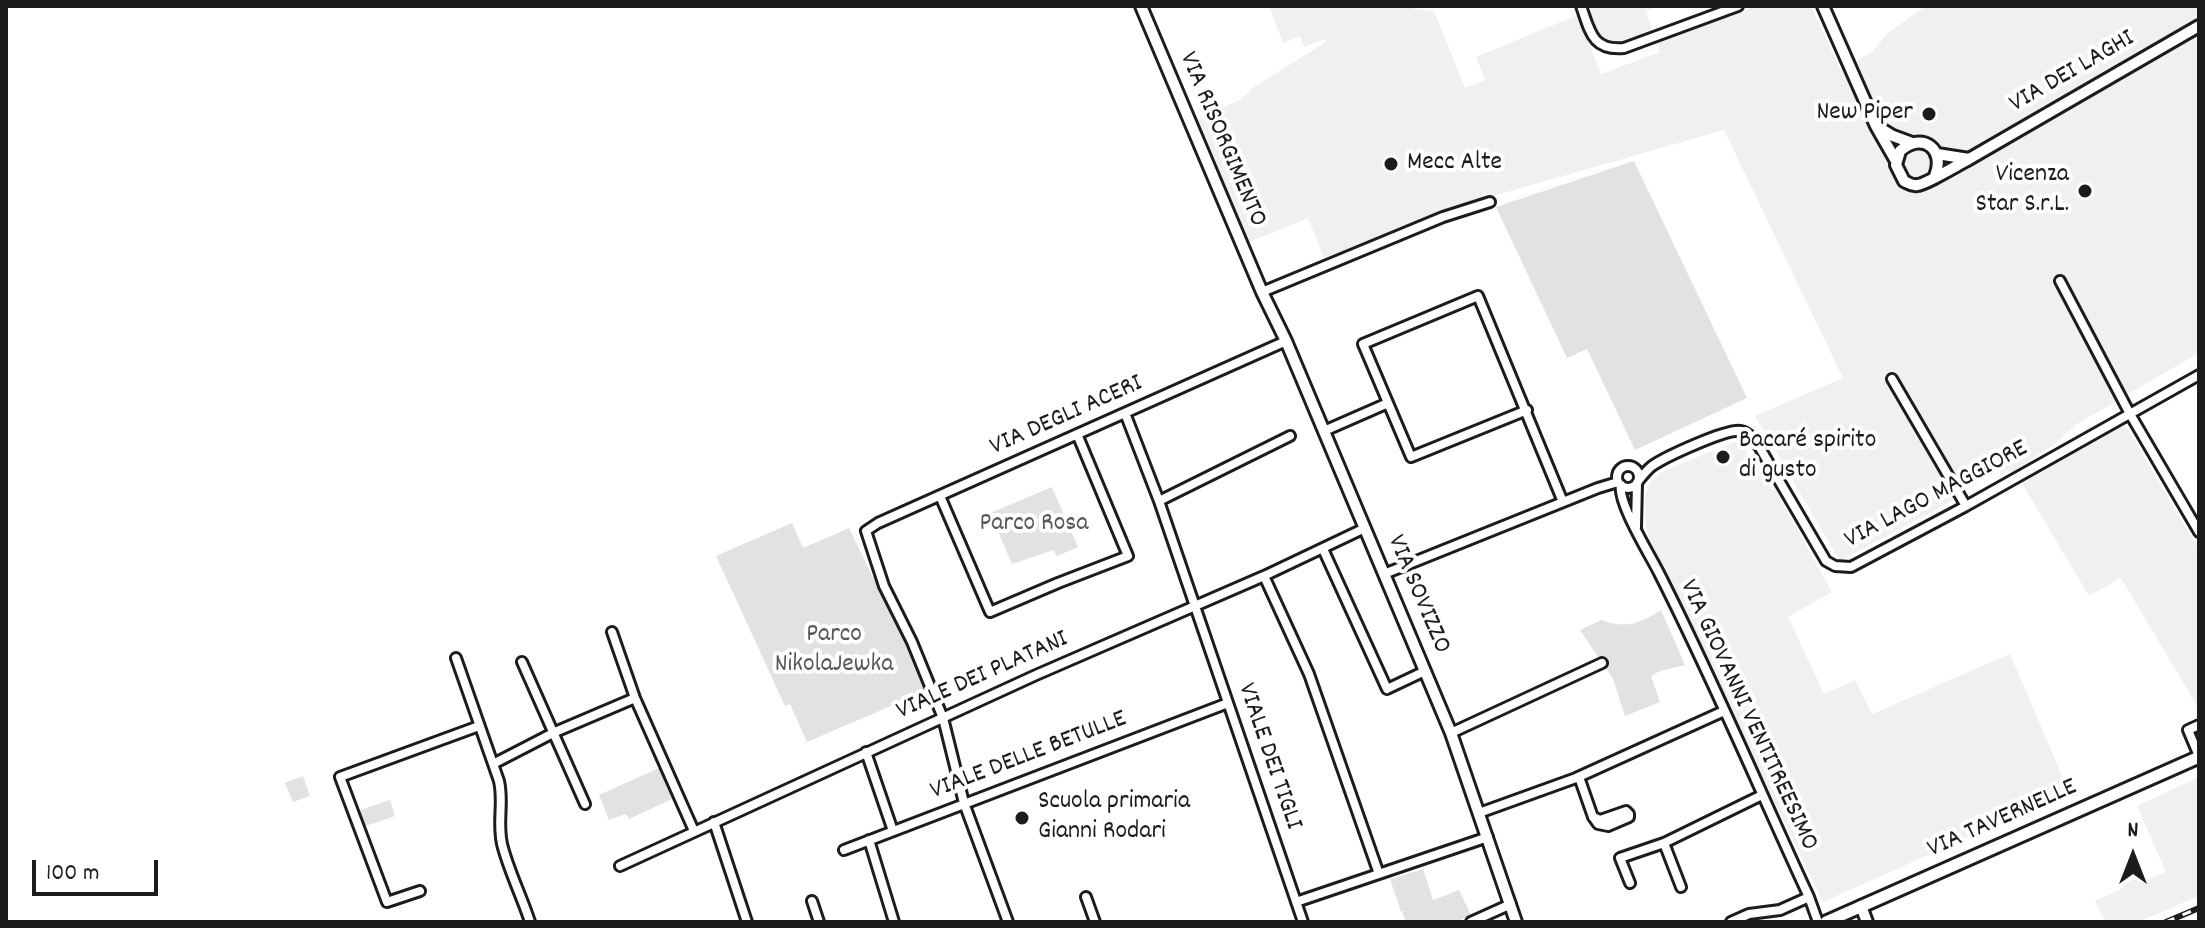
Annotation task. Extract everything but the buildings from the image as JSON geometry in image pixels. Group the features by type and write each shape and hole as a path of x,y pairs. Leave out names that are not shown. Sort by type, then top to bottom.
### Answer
{"main road":[{"name":"VIA TAVERNELLE","path":"1826,922 2199,756"}],"street":[{"name":"VIA RISORGIMENTO","path":"1141,6 1262,292"},
{"path":"1581,6 1595,40 1613,49 1624,48 1738,6"},
{"path":"1823,6 1876,126 1896,161 1897,172 1910,184 1929,182 1939,167 1937,154"},
{"name":"VIA DEI LAGHI","path":"1935,176 2199,26"},
{"path":"1876,126 1912,143 1928,145 1937,154 1969,159"},
{"path":"1896,161 1900,151 1912,143"},
{"path":"1262,292 1443,217 1490,202"},
{"path":"2060,281 2130,414 2199,532"},
{"name":"VIA SOVIZZO","path":"1262,292 1286,341 1451,733 1516,922"},
{"path":"1527,410 1411,457 1363,344 1478,296 1527,410 1563,502"},
{"name":"VIA DEGLI ACERI","path":"943,718 912,642 884,586 866,531 1286,341"},
{"name":"VIA LAGO MAGGIORE","path":"1656,464 1725,433 1734,430 1746,433 1760,448 1819,552 1835,566 1851,567 2199,375"},
{"path":"1892,379 1966,506"},
{"path":"1324,431 1388,403"},
{"name":"VIALE DEI TIGLI","path":"1125,413 1159,501 1303,922"},
{"path":"940,496 990,612 1128,556 1077,434"},
{"path":"1159,501 1290,436"},
{"path":"1619,481 1622,468 1656,464"},
{"path":"1384,574 1598,488 1619,481 1631,488 1656,464"},
{"path":"1633,467 1638,472 1638,482"},
{"name":"VIA GIOVANNI VENTITREESIMO","path":"1619,481 1619,493 1682,618 1818,922"},
{"name":"VIA GIOVANNI VENTITREESIMO","path":"1636,528 1638,482"},
{"name":"VIALE DEI PLATANI","path":"620,866 1365,528"},
{"path":"1323,549 1387,689 1425,671"},
{"path":"1264,576 1309,674 1379,874"},
{"path":"612,632 635,698 694,831"},
{"path":"456,658 503,798 500,819 502,845 530,922"},
{"path":"522,662 585,804"},
{"path":"1451,733 1602,663"},
{"path":"493,764 553,733 635,698"},
{"name":"VIALE DELLE BETULLE","path":"844,850 1228,703"},
{"path":"1479,813 1579,777 1724,711"},
{"path":"943,718 964,803 1008,922"},
{"path":"2199,725 2188,730 2199,756"},
{"path":"420,891 387,902 340,777 479,726"},
{"path":"866,752 893,831"},
{"path":"1579,777 1593,817"},
{"path":"1630,883 1620,858 1664,843 1762,795"},
{"path":"714,822 747,922"},
{"path":"1296,902 1488,837"},
{"path":"869,840 894,922"},
{"path":"1664,843 1681,887"},
{"path":"1086,897 1095,922"},
{"path":"1731,922 1749,914 1780,910 1809,897"},
{"path":"812,901 819,922"},
{"path":"1471,922 1511,904"},
{"path":"1861,906 1867,922"}],"shaded area":[{"path":"1269,6 1418,6 1413,9 1434,11 1465,88 1485,80 1476,57 1578,15 1601,74 1660,52 1657,42 1756,6 1811,6 1840,69 1872,52 1888,33 1926,6 2199,6 2199,353 2077,424 2055,444 2014,471 2002,475 1998,469 1950,502 1840,561 1755,416 1843,378 1724,130 1444,210 1324,258 1308,218 1247,243 1193,121 1240,100 1254,87 1326,42 1324,39 1304,47 1300,36 1283,43"},
{"path":"1588,6 1657,6 1646,11 1653,32 1624,44 1605,40 1598,34"},
{"path":"2122,427 2128,429 2199,550 2199,709 2121,578 2089,596 2020,480"},
{"path":"1734,442 1743,445 1771,490 1775,489 1832,592 1788,617 1824,694 1855,680 1872,714 2010,654 2069,792 1823,902 1650,545 1646,526 1645,497 1650,483 1661,472"},
{"path":"2199,777 2199,896 2138,922 2105,922 2095,901 2123,888 2133,879 2142,882 2166,872 2137,806"}],"green space":[{"path":"1634,161 1747,398 1635,450 1587,349 1567,358 1496,207"},
{"name":"Parco Rosa","path":"1052,487 1078,547 1057,556 1053,550 1012,564 990,513"},
{"name":"Parco NikolaJewka","path":"792,523 803,548 849,528 928,690 807,742 790,704 785,706 716,556"},
{"path":"1661,610 1685,665 1651,676 1660,702 1625,716 1613,679 1580,630 1601,620 1632,624"},
{"path":"659,768 672,799 629,819 626,814 609,820 599,795"},
{"path":"303,776 310,796 293,802 285,783"},
{"path":"390,800 395,816 365,826 360,810"},
{"path":"1423,869 1433,900 1459,890 1471,915 1456,922 1406,922 1402,913 1406,911 1401,912 1390,879"}],"railway":[{"path":"2166,922 2199,908"}],"place":[{"name":"New Piper","path":"1929,114"},
{"name":"Mecc Alte","path":"1391,164"},
{"name":"Vicenza Star S.r.L.","path":"2085,191"},
{"name":"Bacaré spirito di gusto","path":"1723,457"},
{"name":"Scuola primaria Gianni Rodari","path":"1022,818"}]}
